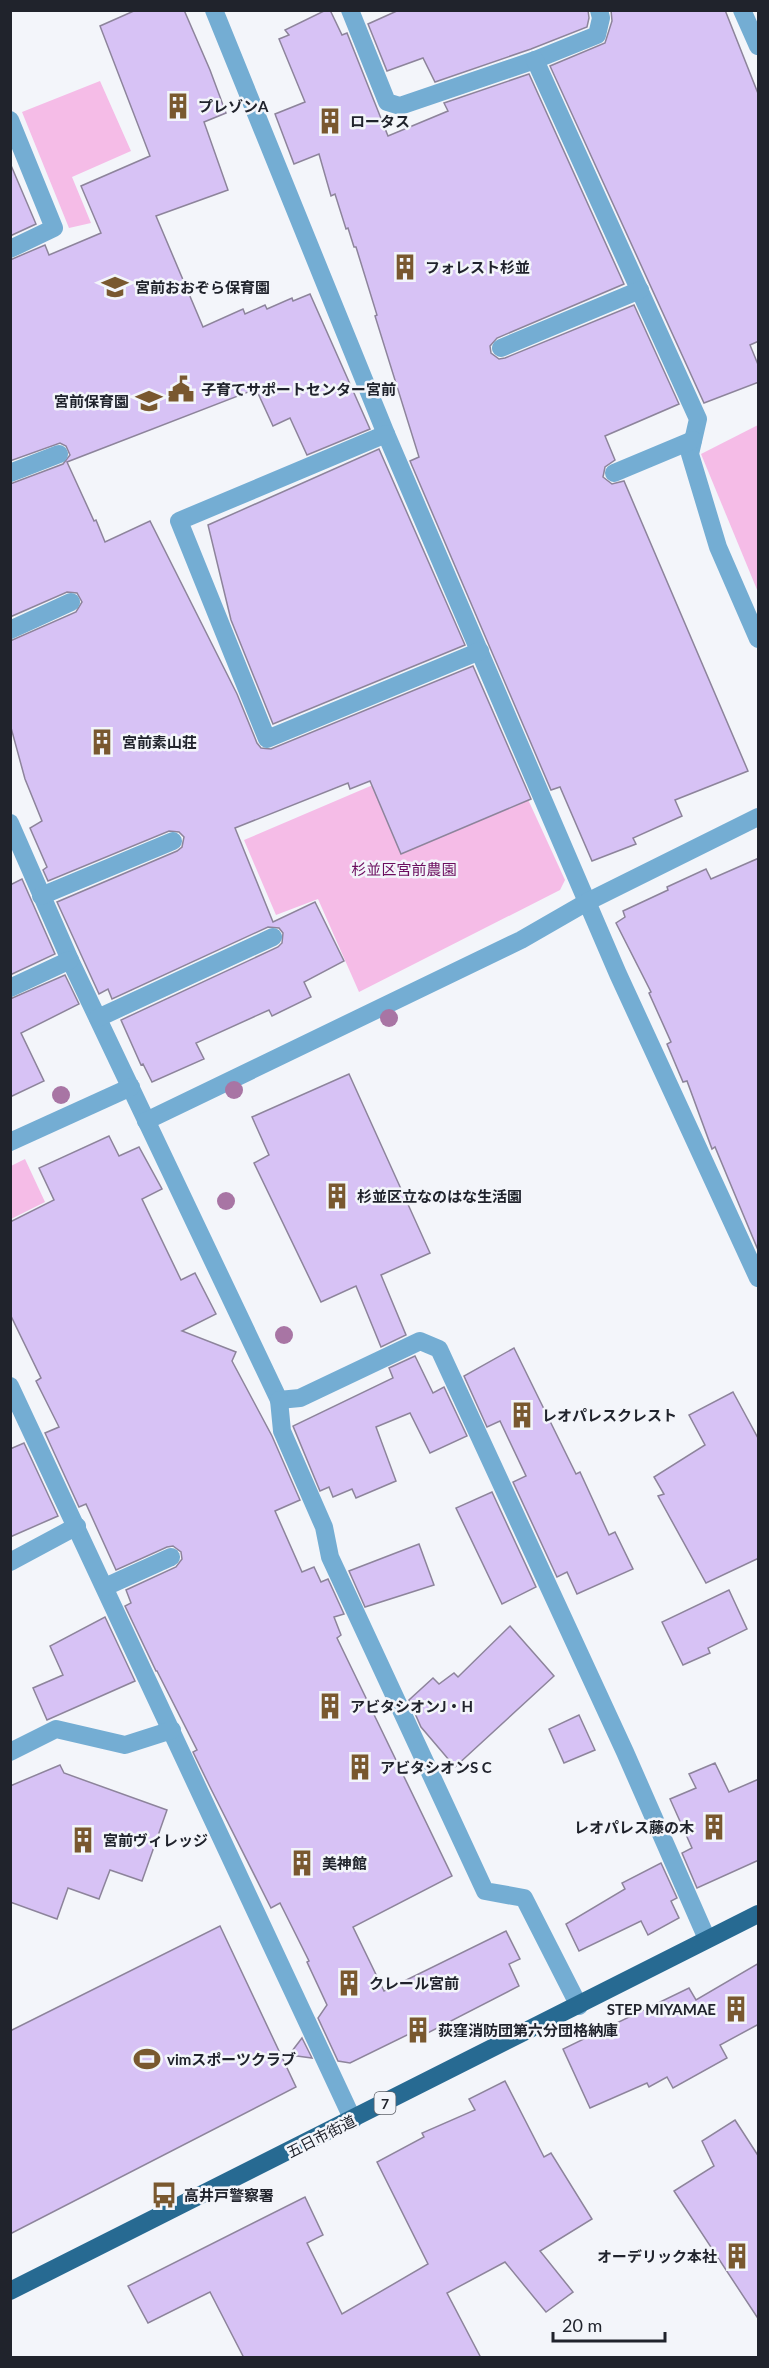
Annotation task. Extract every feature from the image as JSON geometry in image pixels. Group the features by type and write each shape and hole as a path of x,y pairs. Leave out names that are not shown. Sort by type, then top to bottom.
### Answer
{"main road":[{"name":"五日市街道","path":"10,2291 759,1914"}],"street":[{"path":"214,10 386,434 587,902 759,1278"},
{"path":"350,10 387,102 400,106 535,60 597,35 601,18 599,10"},
{"path":"741,10 759,46"},
{"path":"535,60 698,419 690,454 718,547 759,639"},
{"path":"10,120 54,228 10,249"},
{"path":"501,348 640,290"},
{"path":"386,434 179,521 267,739 480,651"},
{"path":"614,473 693,440"},
{"path":"10,473 59,454"},
{"path":"10,630 71,602"},
{"path":"146,1121 521,940 587,902 759,817"},
{"path":"10,823 40,896 279,1400 282,1431 324,1527 330,1557 485,1892 524,1898 579,2006"},
{"path":"40,896 173,841"},
{"path":"98,1018 273,937"},
{"path":"10,988 70,960"},
{"path":"10,1142 130,1088"},
{"path":"279,1400 300,1398 420,1341 439,1349 625,1752 707,1939"},
{"path":"10,1386 353,2120"},
{"path":"10,1562 77,1526"},
{"path":"105,1587 171,1557"},
{"path":"10,1752 56,1729 125,1745 172,1730"}],"green space":[{"path":"100,81 131,151 72,177 91,223 69,228 22,112"},
{"path":"758,425 758,592 701,454"},
{"name":"杉並区宮前農園","path":"497,732 565,880 560,890 359,992 318,899 276,915 244,840"},
{"path":"25,1159 45,1202 11,1219 11,1166"}],"building":[{"path":"136,10 184,10 226,113 204,122 228,190 156,216 203,327 243,309 245,314 265,305 267,309 292,298 293,301 310,294 370,429 307,455 290,418 273,426 256,389 67,462 94,521 96,520 105,542 150,521 237,694 261,748 271,749 473,666 531,799 401,854 370,781 350,789 348,783 235,828 273,922 315,902 344,961 304,982 311,997 272,1016 269,1010 196,1043 204,1059 152,1082 143,1064 141,1065 121,1020 278,947 282,943 283,933 279,928 268,927 112,999 108,989 99,994 57,902 177,851 182,847 184,837 179,832 169,831 48,881 43,870 47,867 30,828 42,821 25,779 10,724 10,641 76,612 82,602 77,593 67,592 10,617 10,484 63,464 70,455 66,446 60,443 10,461 10,260 45,245 49,255 101,233 81,186 150,156 100,26"},
{"path":"330,10 342,35 347,33 388,136 448,111 444,103 529,74 624,284 497,338 490,346 491,353 499,359 505,358 634,305 679,404 605,436 615,460 605,467 603,477 612,484 624,481 748,771 675,800 682,816 633,838 636,844 592,861 560,787 551,790 410,461 419,457 375,316 377,315 356,247 354,247 348,228 346,229 335,194 331,196 319,154 294,164 275,114 305,102 279,39 289,35 285,30"},
{"path":"399,10 588,10 589,18 587,27 435,82 423,58 387,71 368,24"},
{"path":"611,10 725,10 759,96 759,341 750,345 759,367 759,382 704,403 550,66 605,43 612,21"},
{"path":"10,163 36,224 10,236"},
{"path":"379,449 465,645 273,724 231,620 208,525"},
{"path":"759,858 758,1250 715,1147 712,1149 687,1081 683,1082 667,1044 671,1042 649,993 651,992 616,923 625,917 623,911 706,869 711,879"},
{"path":"22,879 55,954 10,975 10,885"},
{"path":"65,975 79,1004 21,1033 44,1081 10,1097 10,999"},
{"name":"杉並区立なのはな生活園","path":"349,1074 430,1253 381,1275 406,1335 381,1347 356,1286 321,1302 254,1163 269,1155 252,1117"},
{"path":"109,1136 119,1156 139,1147 162,1189 142,1199 181,1280 195,1273 216,1314 182,1331 236,1352 232,1361 272,1436 300,1500 275,1511 302,1572 314,1567 321,1582 328,1579 344,1614 334,1617 341,1635 337,1638 452,1876 353,1927 384,1991 506,1931 520,1959 509,1964 519,1986 412,2041 409,2034 350,2063 338,2061 318,2018 327,2005 307,1962 309,1961 280,1903 271,1908 193,1752 197,1750 125,1606 131,1603 126,1590 176,1567 182,1559 181,1552 173,1546 167,1547 116,1570 86,1504 79,1507 45,1433 59,1427 36,1381 41,1378 10,1314 10,1222 54,1200 39,1168"},
{"path":"514,1348 576,1474 580,1472 609,1535 615,1532 633,1569 577,1594 567,1572 557,1577 513,1482 526,1476 500,1421 487,1427 464,1376"},
{"path":"415,1356 433,1393 444,1387 467,1436 430,1453 410,1413 376,1427 396,1481 356,1498 352,1489 333,1497 329,1487 320,1491 293,1426 393,1378 389,1368"},
{"path":"733,1392 759,1440 759,1558 706,1583 658,1496 664,1494 654,1477 705,1445 689,1415"},
{"path":"24,1443 58,1516 10,1537 10,1449"},
{"path":"492,1492 536,1587 502,1604 456,1508"},
{"path":"419,1544 434,1585 365,1607 349,1571"},
{"path":"729,1590 747,1629 708,1648 710,1653 683,1665 662,1622"},
{"path":"105,1617 135,1681 47,1720 33,1688 63,1675 50,1646"},
{"path":"510,1626 554,1676 455,1767 421,1727 409,1700 433,1678 439,1684 454,1673 458,1677"},
{"path":"579,1715 595,1750 564,1763 549,1729"},
{"name":"レオパレス藤の木","path":"715,1763 729,1792 759,1779 759,1860 697,1888 682,1853 692,1848 670,1799 696,1788 689,1774"},
{"name":"宮前ヴィレッジ","path":"60,1765 64,1773 167,1810 142,1881 110,1870 99,1899 68,1888 57,1919 10,1902 10,1786"},
{"path":"661,1863 677,1898 671,1901 679,1918 648,1935 641,1921 579,1951 566,1924 625,1889 622,1883"},
{"name":"vimスポーツクラブ","path":"220,1926 296,2087 10,2234 10,2031"},
{"path":"759,1963 759,2024 720,2045 727,2058 673,2088 667,2077 649,2087 647,2083 590,2108 563,2049 689,1988 696,2000"},
{"path":"302,2038 312,2058 289,2055"},
{"path":"505,2081 544,2157 551,2153 592,2219 540,2251 573,2292 546,2312 505,2262 447,2293 481,2358 244,2358 210,2292 148,2323 128,2286 305,2197 323,2235 307,2243 342,2314 428,2264 377,2162 424,2137 422,2133 475,2110 469,2099"},
{"name":"オーデリック本社","path":"735,2120 759,2157 759,2320 674,2191 714,2166 702,2141"}],"place":[{"name":"プレゾンA","path":"178,106"},
{"name":"ロータス","path":"330,121"},
{"name":"フォレスト杉並","path":"405,267"},
{"name":"宮前おおぞら保育園","path":"115,287"},
{"name":"子育てサポートセンター宮前","path":"181,389"},
{"name":"宮前保育園","path":"149,401"},
{"name":"宮前素山荘","path":"102,742"},
{"name":"杉並区立なのはな生活園","path":"337,1196"},
{"name":"レオパレスクレスト","path":"522,1415"},
{"name":"アビタシオンJ・H","path":"330,1706"},
{"name":"アビタシオンS C","path":"360,1767"},
{"name":"レオパレス藤の木","path":"714,1827"},
{"name":"宮前ヴィレッジ","path":"83,1840"},
{"name":"美神館","path":"302,1863"},
{"name":"クレール宮前","path":"349,1983"},
{"name":"STEP MIYAMAE","path":"736,2009"},
{"name":"荻窪消防団第六分団格納庫","path":"418,2030"},
{"name":"vimスポーツクラブ","path":"147,2059"},
{"name":"高井戸警察署","path":"164,2195"},
{"name":"オーデリック本社","path":"737,2256"}]}
